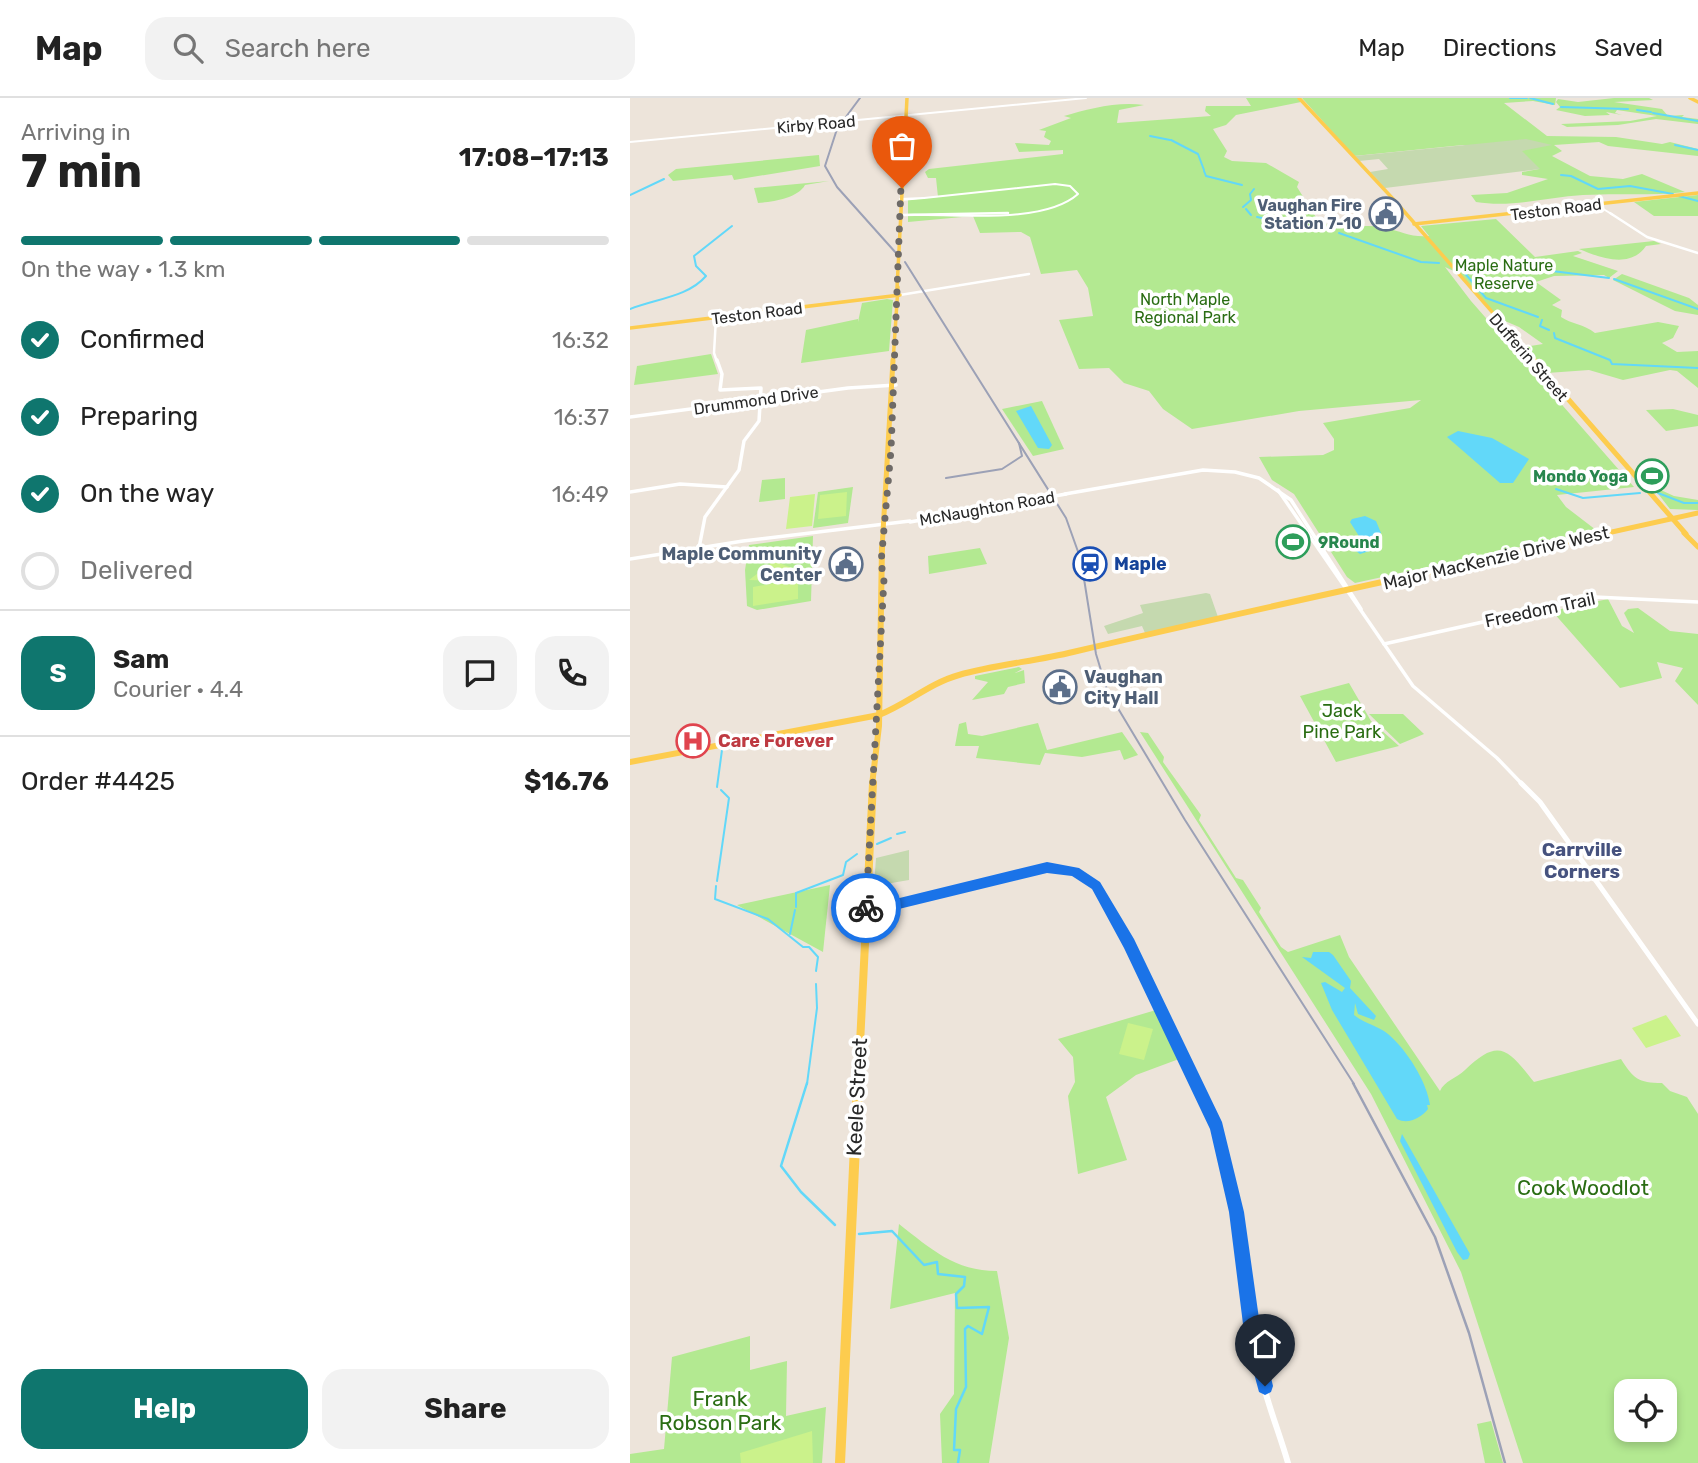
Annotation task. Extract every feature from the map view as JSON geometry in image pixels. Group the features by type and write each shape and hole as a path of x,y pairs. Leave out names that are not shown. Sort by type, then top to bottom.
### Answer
{"main road":[{"name":"Keele Street","path":"840,1463 906,98"},
{"name":"Dufferin Street","path":"1299,98 1414,223 1698,547"},
{"name":"Teston Road","path":"1414,223 1698,192"},
{"name":"Keele Street","path":"900,224 901,199"},
{"name":"Teston Road","path":"630,328 898,295"},
{"name":"Major MacKenzie Drive West","path":"630,762 877,713 904,705 948,678 1698,514"}],"street":[{"name":"Kirby Road","path":"630,142 1086,98"},
{"path":"901,199 1055,184 1070,186 1078,194 1067,204 1020,213 902,215"},
{"path":"1597,205 1647,237 1698,253"},
{"name":"Teston Road","path":"898,295 1029,274"},
{"path":"699,548 705,517 740,468 744,441 759,421 761,388 720,390 722,374 714,353 716,318"},
{"name":"Drummond Drive","path":"630,417 848,388 894,385"},
{"name":"McNaughton Road","path":"630,559 910,522 1196,470 1218,469 1259,478 1279,490 1415,688 1494,756 1540,802 1698,1024"},
{"path":"630,492 680,484 727,486"},
{"name":"Freedom Trail","path":"1384,644 1595,597 1698,602"},
{"path":"866,911 1047,867 1074,872 1096,886 1129,944 1217,1127 1240,1229 1257,1358 1288,1463"}],"green space":[{"path":"1246,98 1298,98 1301,102 1236,115 1226,125 1213,129 1227,151 1224,157 1232,161 1266,163 1299,182 1297,187 1319,222 1336,226 1377,227 1429,236 1421,226 1496,219 1535,257 1578,251 1582,253 1573,256 1618,271 1609,278 1604,275 1554,276 1536,282 1561,300 1552,305 1562,310 1561,317 1595,333 1658,322 1679,326 1673,338 1662,343 1677,352 1698,351 1698,388 1677,371 1670,370 1623,380 1589,370 1547,373 1524,347 1543,344 1519,327 1498,318 1460,274 1445,267 1471,301 1634,487 1557,495 1566,507 1596,530 1355,583 1347,577 1294,494 1272,480 1259,457 1323,455 1334,450 1334,439 1323,423 1410,408 1421,400 1299,411 1192,429 1163,409 1149,391 1124,383 1109,368 1079,369 1059,320 1093,316 1088,288 1077,270 1041,274 1030,237 1021,232 980,233 973,216 908,222 908,200 938,197 936,178 928,178 925,172 929,169 1063,154 1063,150 1019,152 1015,143 1049,145 1051,141 1044,137 1046,131 1039,130 1071,118 1064,116 1103,106 1134,104 1144,105 1119,110 1117,123 1211,116 1205,111 1206,106 1251,106"},
{"path":"1302,98 1556,98 1555,105 1533,101 1504,103 1547,136 1616,137 1662,144 1670,142 1698,149 1698,156 1608,146 1599,142 1554,145 1562,151 1552,156 1590,176 1623,179 1642,174 1685,192 1583,195 1503,204 1476,202 1471,195 1507,193 1548,179 1522,175 1522,172 1539,169 1527,161 1463,145 1354,156"},
{"path":"1649,98 1653,100 1614,102 1662,109 1668,116 1684,115 1682,117 1698,119 1698,124 1656,119 1618,125 1567,127 1561,124 1630,121 1657,116 1617,110 1615,113 1622,115 1606,112 1610,115 1585,116 1556,110 1560,107 1556,102 1558,99 1578,102"},
{"path":"1526,139 1552,145 1522,151 1540,169 1385,188 1370,172 1388,169 1379,159 1359,161 1355,156"},
{"path":"819,155 820,166 734,180 732,175 673,181 668,175 676,169"},
{"path":"829,181 805,185 791,196 758,203 754,188"},
{"path":"1698,195 1698,216 1654,216 1634,202"},
{"path":"1654,241 1661,244 1646,246 1632,257 1615,260 1579,249"},
{"path":"1622,274 1689,298 1698,305 1698,315 1675,311 1613,280"},
{"path":"893,300 889,351 801,363 806,330 858,319 858,322 862,303"},
{"path":"711,354 718,374 634,385 637,366"},
{"path":"1042,401 1064,449 1033,456 1002,409"},
{"path":"1673,409 1698,415 1698,426 1666,431 1646,410"},
{"path":"785,478 785,499 759,502 762,480"},
{"path":"1652,486 1674,496 1698,500 1698,510 1670,509"},
{"path":"853,487 848,523 813,528 818,492"},
{"path":"847,492 846,516 818,519 820,495"},
{"path":"815,494 812,526 786,529 790,497"},
{"path":"813,536 811,601 757,610 747,606 745,570 749,545"},
{"path":"980,548 987,564 929,574 928,556"},
{"path":"774,561 797,570 778,581 749,580"},
{"path":"798,579 798,599 753,606 753,587"},
{"path":"1210,594 1218,617 1145,633 1142,626 1108,634 1104,626 1143,613 1140,605"},
{"path":"1608,599 1622,626 1634,633 1624,613 1628,609 1638,608 1670,631 1698,634 1698,705 1675,681 1683,668 1657,662 1662,678 1620,688 1552,611"},
{"path":"1019,667 1022,669 1015,673 1024,670 1025,683 1008,687 1004,694 972,700 988,682 975,679 975,676"},
{"name":"Jack Pine Park","path":"1349,683 1371,721 1399,746 1336,762 1300,696"},
{"path":"1369,714 1403,714 1424,734 1400,744"},
{"path":"966,722 968,734 982,736 1038,723 1047,750 1122,732 1138,755 1124,760 1120,750 1082,757 1045,753 1040,765 976,758 979,746 955,746 959,724"},
{"name":"Cook Woodlot","path":"1140,732 1148,733 1164,757 1163,762 1201,815 1199,820 1236,878 1243,880 1261,908 1259,912 1281,947 1288,952 1340,935 1349,957 1440,1091 1486,1053 1502,1051 1510,1055 1534,1082 1621,1059 1637,1078 1662,1083 1670,1091 1687,1097 1698,1114 1698,1463 1523,1463 1461,1272 1371,1094"},
{"path":"909,850 909,880 874,886 876,858"},
{"path":"830,885 823,952 737,905"},
{"path":"1156,1010 1179,1059 1136,1075 1106,1097 1127,1160 1078,1174 1068,1096 1075,1082 1073,1057 1058,1039"},
{"path":"1666,1015 1681,1036 1646,1048 1632,1028"},
{"path":"1128,1023 1153,1029 1144,1060 1119,1054"},
{"path":"899,1224 933,1250 956,1263 997,1271 1009,1338 989,1463 942,1463 940,1414 954,1394 955,1293 890,1309"},
{"name":"Frank Robson Park","path":"750,1336 750,1370 787,1361 786,1416 826,1407 822,1463 630,1463 630,1454 664,1449 672,1357"},
{"path":"1491,1421 1503,1463 1485,1463 1477,1424"},
{"path":"812,1431 813,1463 741,1463 740,1453"}],"water":[{"path":"1031,406 1052,445 1049,449 1038,448 1016,411"},
{"path":"1458,431 1492,438 1529,459 1513,483 1500,483 1447,437"},
{"path":"1365,516 1376,521 1381,533 1373,550 1360,554 1356,551 1364,544 1350,522"},
{"path":"1313,952 1329,952 1333,955 1351,981 1350,988 1376,1016 1374,1020 1358,1014 1355,1003 1354,1015 1388,1034 1415,1067 1425,1086 1430,1105 1427,1105 1428,1109 1418,1118 1410,1121 1397,1119 1332,1010 1321,983 1325,982 1342,992 1345,988 1302,957 1311,958"},
{"path":"1402,1134 1470,1254 1468,1259 1463,1260 1457,1252 1400,1141"}],"waterway":[{"path":"1510,98 1527,98"},
{"path":"1530,98 1553,104"},
{"path":"1561,107 1628,109"},
{"path":"1637,110 1651,112"},
{"path":"1653,113 1698,121"},
{"path":"1150,136 1170,140"},
{"path":"1171,140 1198,154 1204,170"},
{"path":"1675,145 1698,150"},
{"path":"1204,171 1206,176 1242,185"},
{"path":"1561,175 1571,176 1598,189 1630,186 1673,194"},
{"path":"630,195 664,179"},
{"path":"1243,207 1251,200 1250,194 1254,189"},
{"path":"1679,196 1698,201"},
{"path":"1246,209 1251,215"},
{"path":"1257,217 1315,229"},
{"path":"630,309 681,293 699,283 706,276 696,266 694,256 732,226"},
{"path":"1339,233 1421,262 1439,263"},
{"path":"1457,264 1486,298 1538,317"},
{"path":"1552,271 1609,278"},
{"path":"1614,279 1698,309"},
{"path":"1542,320 1540,326 1549,330"},
{"path":"1554,333 1555,338 1610,360 1612,364 1698,368"},
{"path":"1556,489 1583,498 1640,493"},
{"path":"1658,493 1684,503 1698,503"},
{"path":"717,787 722,750"},
{"path":"717,881 729,798 721,790"},
{"path":"897,834 905,832"},
{"path":"877,844 891,838"},
{"path":"796,907 796,893 843,875 846,862 857,854"},
{"path":"716,886 715,899 768,919 803,947 809,947 818,957 816,971"},
{"path":"790,934 795,910"},
{"path":"807,1084 817,1008 816,984"},
{"path":"807,1083 781,1166 801,1192 835,1225"},
{"path":"859,1234 892,1231 924,1265 937,1262 938,1274 965,1277 964,1286 956,1294 957,1308 989,1307 982,1334 968,1326 965,1329 966,1387 956,1409 954,1450 960,1450 958,1463"}],"railway":[{"path":"860,98 837,129 825,166 837,187 896,253"},
{"path":"905,262 1019,443"},
{"path":"946,478 1002,469 1022,456 1019,443"},
{"path":"1019,443 1066,518 1081,560 1096,654 1107,690 1185,820 1354,1084"},
{"path":"1353,1083 1435,1237 1469,1333 1505,1463"}],"way so far":[{"path":"866,908 884,579 881,563 896,349 901,185 902,188"}],"place":[{"name":"Vaughan Fire Station 7-10","path":"1386,214"},
{"name":"Mondo Yoga","path":"1652,476"},
{"name":"9Round","path":"1293,542"},
{"name":"Maple Community Center","path":"846,564"},
{"name":"Maple","path":"1090,564"},
{"name":"Vaughan City Hall","path":"1060,687"},
{"name":"Care Forever","path":"693,741"}],"district":[{"name":"Carrville Corners","path":"1582,860"}],"route":[{"path":"866,908 866,911 1047,867 1074,872 1096,886 1129,944 1217,1127 1237,1212 1254,1340 1265,1386"}],"park label":[{"name":"Maple Nature Reserve","path":"1504,274"},
{"name":"North Maple Regional Park","path":"1185,308"}]}
